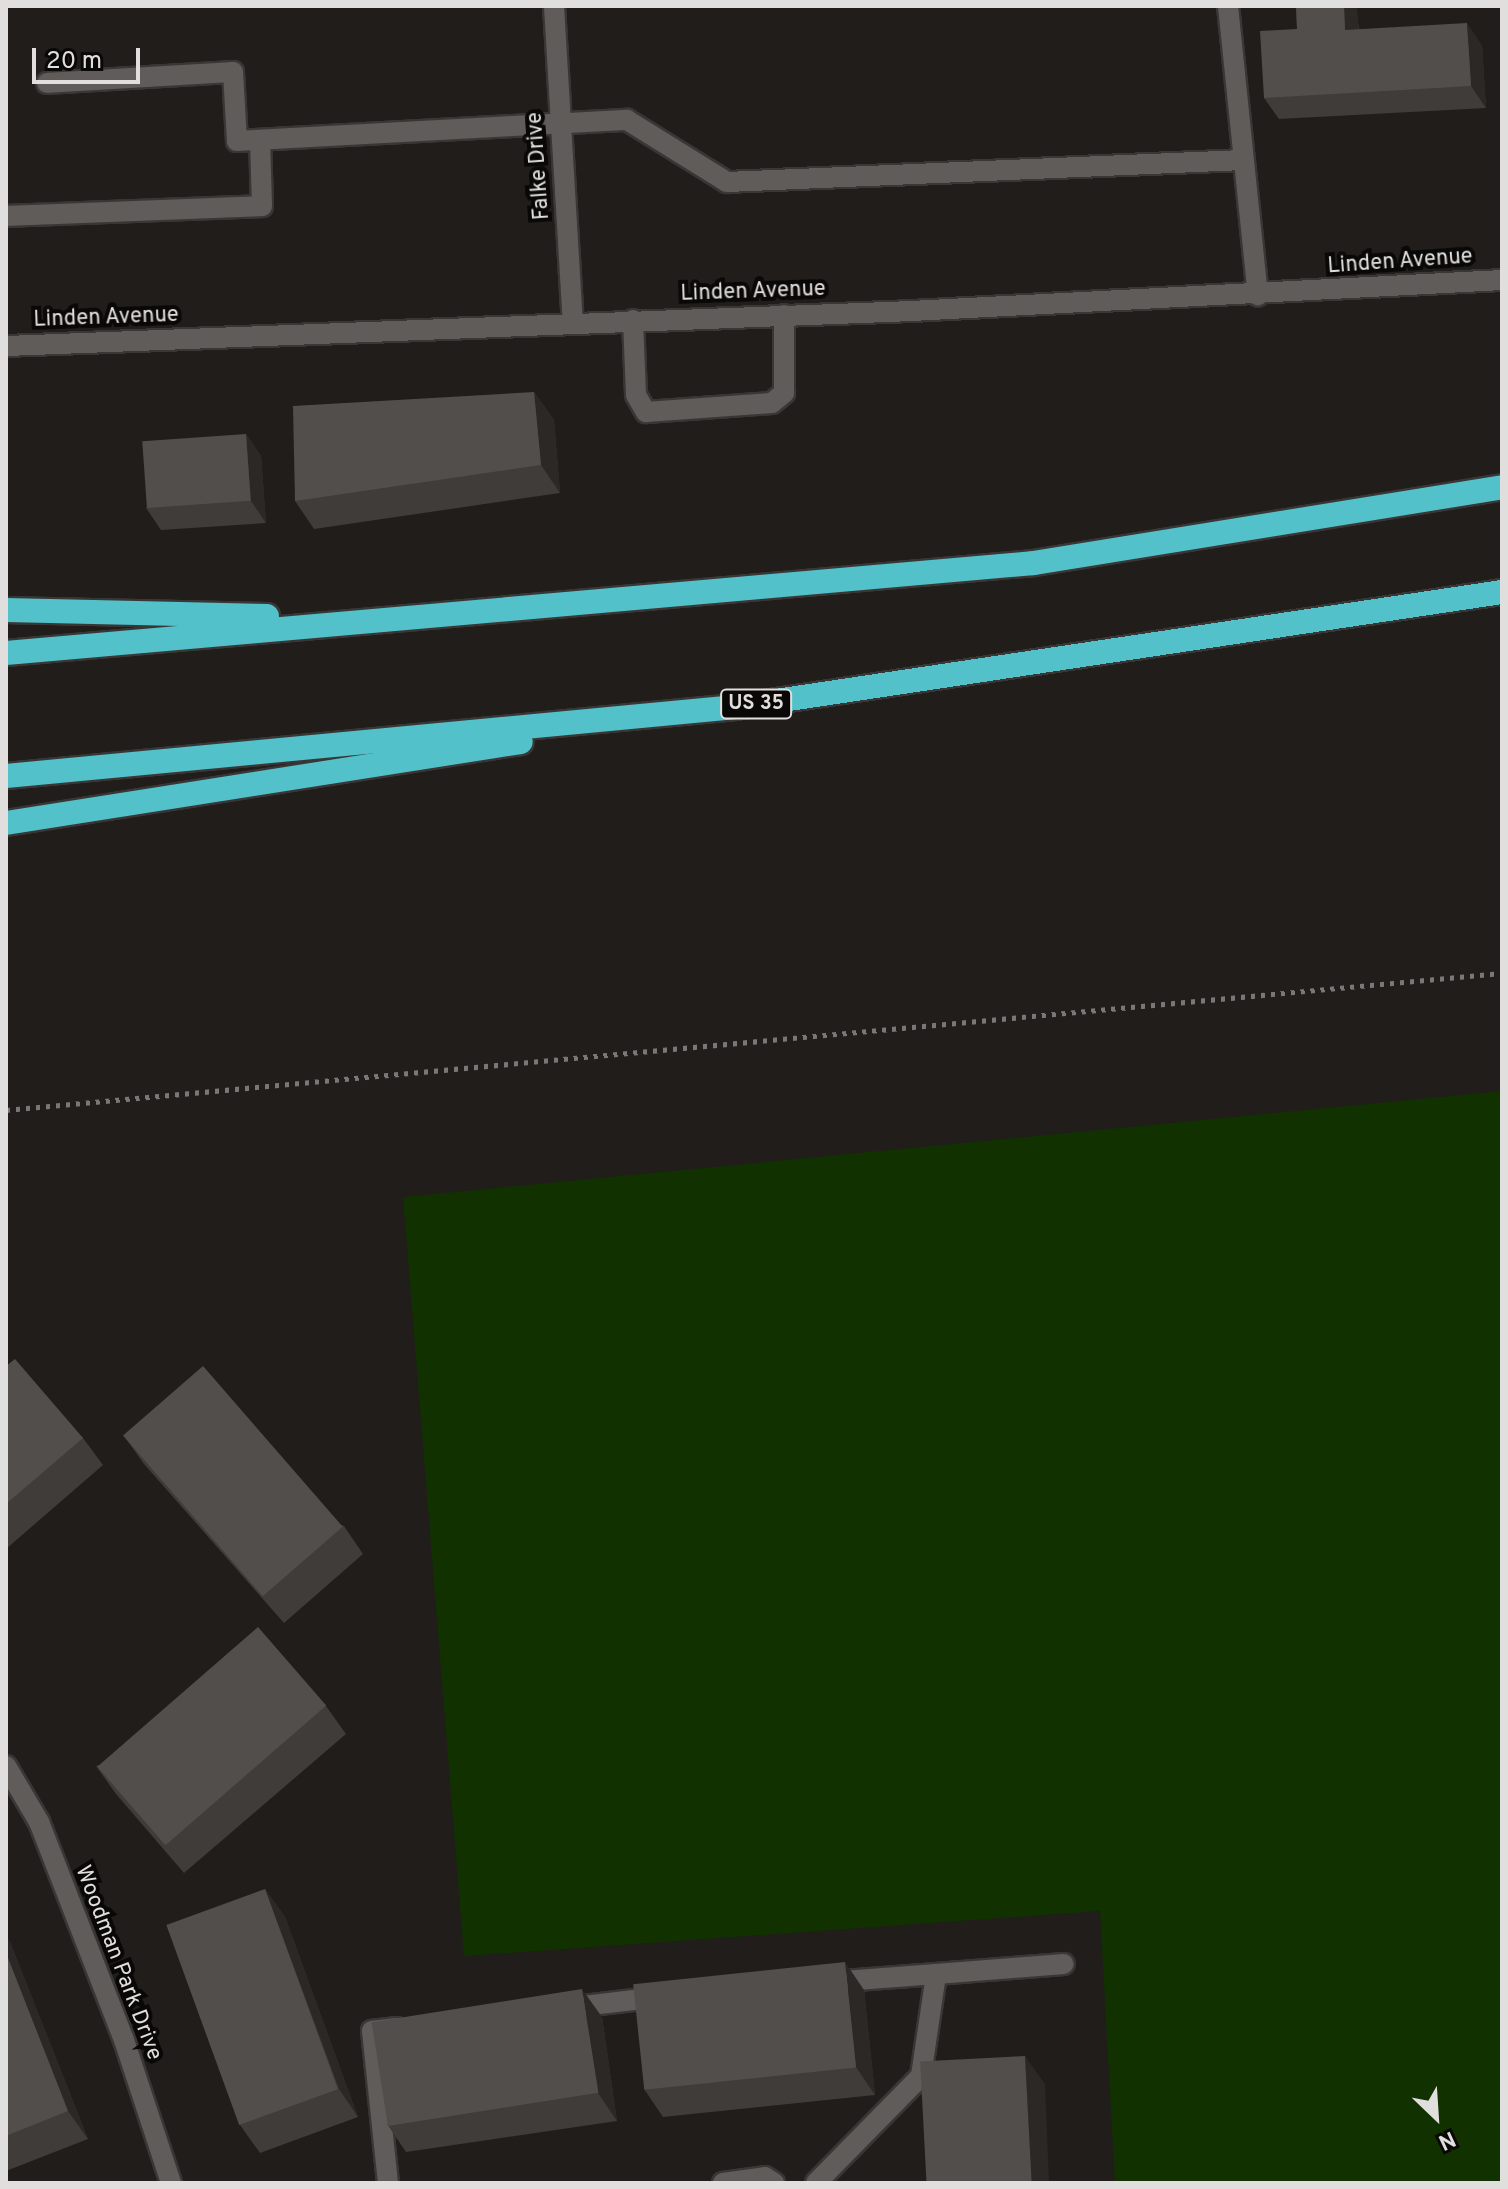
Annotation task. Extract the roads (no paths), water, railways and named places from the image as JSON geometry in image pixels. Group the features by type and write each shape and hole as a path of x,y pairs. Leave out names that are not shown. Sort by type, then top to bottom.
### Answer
{"highway":[{"path":"6,653 1034,563 1502,487"},
{"name":"US 35","path":"6,776 736,707 1502,592"},
{"path":"6,610 369,620"},
{"path":"6,823 736,707"}],"main road":[{"name":"Falke Drive","path":"554,6 573,323"},
{"path":"1228,6 1258,295"},
{"path":"47,83 233,72 237,141 627,120 727,182 1244,160"},
{"path":"6,216 262,206 260,140"},
{"name":"Linden Avenue","path":"6,346 1258,295 1502,280"},
{"path":"633,320 636,395 646,412 772,403 784,393 784,315"},
{"name":"Woodman Park Drive","path":"6,1766 45,1837 124,2040 171,2183"},
{"path":"812,1983 1064,1964"},
{"path":"816,2183 921,2076 936,1974"},
{"path":"545,2010 687,1994"},
{"path":"388,2183 372,2031 419,2025"},
{"path":"723,2183 765,2177 774,2183"}]}
